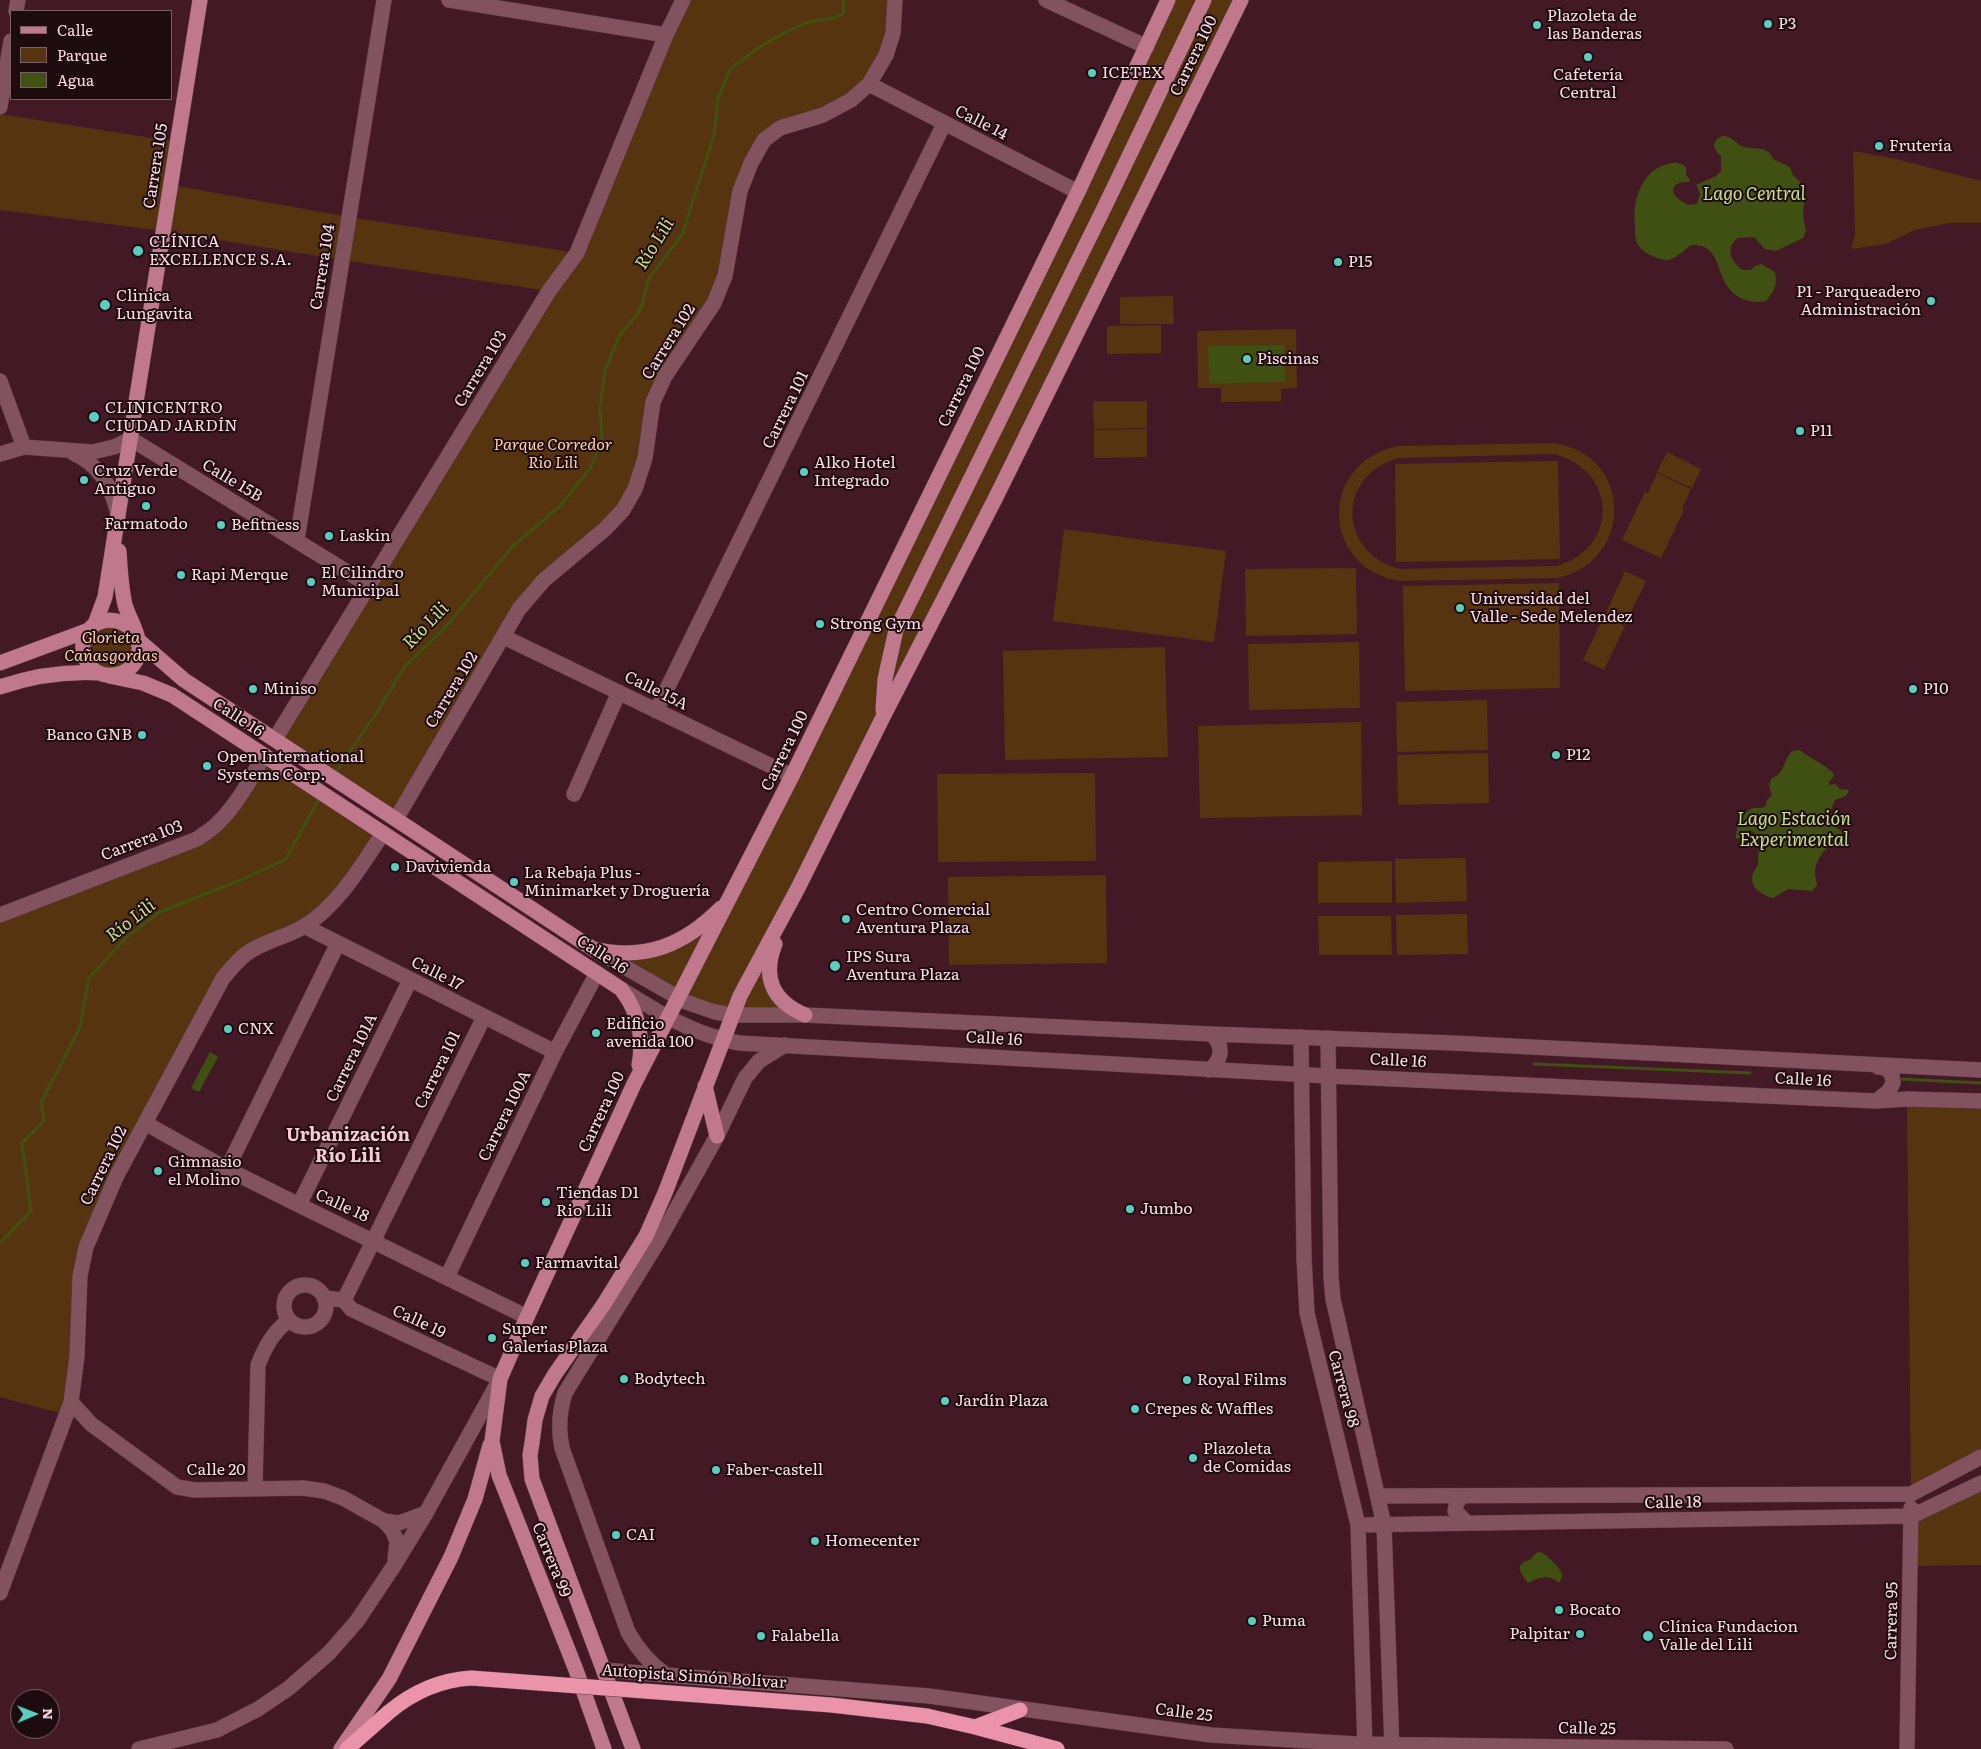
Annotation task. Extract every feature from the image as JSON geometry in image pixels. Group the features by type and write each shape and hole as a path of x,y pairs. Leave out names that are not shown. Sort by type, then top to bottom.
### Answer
{"highway":[{"name":"Autopista Simón Bolívar","path":"347,1749 406,1698 428,1687 453,1680 476,1678 831,1705 927,1716 1056,1749"},
{"path":"976,1727 1020,1710"}],"main road":[{"name":"Carrera 105","path":"92,627 106,597 200,0"},
{"name":"Carrera 100","path":"500,1379 634,1084 792,776 1078,192 1168,0"},
{"path":"882,717 885,679 896,630 1105,206 1204,0"},
{"name":"Carrera 100","path":"532,1443 535,1420 542,1396 556,1374 610,1307 646,1236 665,1193 744,988 798,888 882,717 995,498 1241,0"},
{"name":"Carrera 105","path":"119,515 121,583 125,605 137,637"},
{"path":"0,662 92,627 102,621 118,620 125,623 137,637 139,654 133,666 122,674 74,672 47,674 0,686"},
{"path":"92,627 84,639 85,659 91,667 104,674"},
{"name":"Calle 16","path":"137,637 184,680 593,949"},
{"name":"Calle 16","path":"104,674 143,683 172,695 621,989"},
{"path":"798,888 773,950 769,962 769,974 773,988 782,1001 790,1009 805,1015"},
{"path":"593,949 627,953 665,946 694,932 731,898"},
{"path":"621,989 635,1012 641,1038 640,1064 634,1084"},
{"path":"706,1086 717,1136"},
{"name":"Carrera 99","path":"500,1379 492,1441 504,1488 576,1670 604,1749"},
{"path":"341,1749 389,1679 442,1574 470,1514 492,1441"},
{"name":"Carrera 99","path":"532,1443 530,1461 532,1479 633,1749"}],"street":[{"name":"Carrera 104","path":"297,540 384,0"},
{"path":"449,0 666,35"},
{"name":"Carrera 103","path":"275,739 549,291 577,253 666,35 683,0"},
{"name":"Carrera 102","path":"396,819 519,609 544,580 605,529 623,510 635,489 646,458 653,402 665,376 714,303 725,276 740,191 751,163 764,140 780,128 823,115 851,100 869,84 886,55 893,33 894,0"},
{"path":"1046,0 1147,47"},
{"path":"0,107 10,48"},
{"name":"Calle 14","path":"869,84 1078,192"},
{"name":"Carrera 101","path":"656,711 944,124"},
{"path":"0,381 24,447"},
{"path":"0,454 24,447 69,452 92,452 114,447 131,439"},
{"name":"Calle 15B","path":"131,439 370,586"},
{"path":"69,452 90,463 107,480 114,495 119,515"},
{"name":"Calle 15A","path":"504,637 792,776"},
{"path":"574,794 619,692"},
{"name":"Carrera 103","path":"0,915 197,839 217,824 226,813 248,784 264,756"},
{"name":"Carrera 102","path":"0,1594 71,1402 77,1356 80,1276 86,1246 116,1177 223,978 252,949 304,926 326,908 350,884 384,833"},
{"name":"Calle 17","path":"304,926 555,1052"},
{"path":"227,1169 338,943"},
{"name":"Calle 16","path":"593,949 679,998 703,1009 733,1015 805,1015 1211,1034 1301,1036 1981,1070"},
{"name":"Carrera 100A","path":"447,1277 555,1052 597,973"},
{"name":"Carrera 101A","path":"299,1205 410,980"},
{"name":"Calle 16","path":"621,989 668,1018 706,1036 739,1043 1328,1076 1876,1100 1981,1101"},
{"name":"Carrera 101","path":"344,1300 484,1017"},
{"path":"1209,1070 1221,1055 1219,1043 1211,1034"},
{"name":"Carrera 98","path":"1301,1036 1304,1258 1307,1313 1358,1525 1365,1747"},
{"name":"Carrera 98","path":"1328,1038 1331,1277 1333,1299 1384,1524 1392,1747"},
{"name":"Carrera 100","path":"666,1675 646,1659 628,1632 562,1448 559,1434 560,1409 565,1393 610,1307 659,1240 717,1136 745,1078 759,1061 785,1045"},
{"path":"1839,1064 1882,1067 1888,1070 1893,1077 1892,1086 1889,1091 1876,1100"},
{"name":"Calle 18","path":"145,1123 227,1169 527,1317"},
{"path":"1303,1169 1307,1158 1315,1157 1320,1159 1323,1168 1324,1190 1330,1196"},
{"path":"308,1285 321,1292 326,1310 324,1316 316,1324 304,1327 293,1324 289,1320 283,1306 284,1299 293,1288 308,1285"},
{"path":"324,1298 344,1300"},
{"name":"Calle 19","path":"344,1300 351,1309 500,1379"},
{"path":"255,1488 258,1365 264,1348 278,1328 289,1320"},
{"name":"Carrera 100","path":"139,1749 217,1730 258,1709 289,1688 329,1653 357,1620 395,1564 426,1513 500,1379"},
{"name":"Calle 20","path":"71,1402 91,1424 177,1487 195,1490 303,1488 324,1491 343,1498 384,1521 392,1530 397,1540 395,1564"},
{"name":"Calle 18","path":"1378,1496 1911,1494 1981,1458"},
{"name":"Calle 18","path":"1358,1525 1912,1516 1981,1483"},
{"name":"Carrera 95","path":"1907,1749 1911,1494"},
{"path":"1464,1496 1457,1501 1456,1511 1467,1523"},
{"path":"384,1521 399,1523 426,1513"},
{"name":"Calle 25","path":"604,1670 929,1696 1211,1735 1365,1747 1726,1749"}],"green space":[{"name":"Parque Corredor Rio Lili","path":"683,0 895,0 893,33 851,100 780,128 751,163 725,276 665,376 635,489 544,580 396,819 275,739 549,291 164,231 0,210 0,114 177,142 171,185 349,217 577,253"},
{"path":"1168,0 1241,0 814,856 769,962 791,1009 715,1012 607,952 665,946 731,898"},
{"path":"1853,151 1896,159 1981,181 1981,223 1949,223 1915,230 1885,244 1851,249 1855,235"},
{"path":"1173,296 1174,324 1120,324 1120,297"},
{"path":"1161,325 1161,353 1107,354 1107,326"},
{"name":"Piscinas","path":"1296,329 1297,388 1281,389 1281,401 1221,402 1221,388 1198,388 1197,331"},
{"path":"1093,401 1147,401 1147,428 1094,429"},
{"path":"1147,429 1147,457 1094,458 1094,430"},
{"path":"1554,443 1580,452 1599,467 1610,486 1615,508 1611,531 1601,551 1583,568 1558,578 1401,581 1374,572 1355,557 1343,537 1339,515 1342,493 1353,472 1372,456 1398,446","holes":["1554,454 1575,463 1590,476 1599,491 1603,509 1600,526 1592,543 1578,556 1557,566 1400,569 1380,560 1365,547 1356,532 1352,514 1355,497 1363,481 1378,467 1398,458"]},
{"path":"1667,452 1701,469 1692,488 1657,472"},
{"path":"1558,461 1560,559 1396,562 1395,464"},
{"path":"1657,473 1691,489 1682,509 1684,510 1661,558 1622,540 1645,492 1648,493"},
{"path":"1064,529 1226,551 1214,642 1053,621"},
{"path":"1356,568 1357,634 1246,636 1245,569"},
{"path":"1625,571 1646,581 1625,625 1605,615"},
{"path":"1559,583 1560,688 1405,691 1403,586"},
{"path":"1604,616 1625,626 1604,670 1583,660"},
{"name":"Glorieta Cañasgordas","path":"95,624 131,627 137,660 99,673 84,639"},
{"path":"1359,642 1360,708 1249,710 1248,644"},
{"path":"1165,647 1168,757 1005,760 1003,651"},
{"path":"1487,700 1488,750 1397,752 1396,702"},
{"path":"1361,722 1362,815 1200,818 1198,726"},
{"path":"1488,753 1489,803 1398,805 1397,755"},
{"path":"264,755 383,833 325,908 238,961 86,1247 67,1415 0,1397 0,915 197,839"},
{"path":"1095,773 1096,861 938,862 937,774"},
{"path":"1466,858 1467,901 1396,903 1395,859"},
{"path":"1392,861 1392,903 1318,903 1318,862"},
{"path":"1106,875 1107,963 949,965 948,877"},
{"path":"1467,914 1468,954 1397,955 1396,915"},
{"path":"1318,916 1391,916 1392,955 1319,955"},
{"path":"1907,1099 1981,1101 1981,1457 1911,1494"},
{"path":"1981,1483 1981,1565 1911,1566 1912,1516"}],"water":[{"name":"Lago Central","path":"1722,136 1728,137 1744,147 1765,150 1773,159 1790,167 1793,175 1802,184 1805,191 1803,216 1806,231 1803,238 1776,251 1765,249 1754,237 1738,238 1731,246 1732,259 1743,270 1751,270 1761,264 1775,272 1775,288 1766,301 1751,302 1737,296 1726,284 1711,252 1704,247 1691,245 1674,258 1664,260 1643,251 1636,241 1635,207 1640,188 1645,180 1659,167 1673,163 1681,164 1686,167 1686,174 1690,180 1689,182 1675,185 1673,192 1688,205 1697,204 1700,194 1696,185 1716,176 1721,171 1721,156 1716,151 1714,145 1716,140"},
{"path":"1284,345 1285,382 1209,384 1208,346"},
{"name":"Lago Estación Experimental","path":"1800,750 1833,773 1834,776 1829,785 1835,784 1840,789 1849,790 1846,796 1835,800 1831,810 1830,823 1844,833 1821,855 1815,873 1817,885 1812,891 1788,889 1773,898 1757,890 1752,882 1753,873 1758,865 1756,834 1750,830 1736,839 1737,829 1745,813 1754,808 1766,806 1767,800 1772,795 1769,786 1771,779 1780,773 1792,751"},
{"path":"210,1052 218,1057 199,1092 191,1088"},
{"path":"1540,1552 1549,1558 1561,1572 1562,1575 1559,1583 1551,1578 1544,1577 1528,1583 1523,1575 1520,1566"}],"waterway":[{"name":"Río Lili","path":"334,775 377,712 405,666 443,630 513,546 560,506 591,467 602,439 600,407 605,371 619,336 637,315 642,305 649,278 682,235 714,135 718,99 730,69 758,48 786,32 808,22 834,18 844,13 843,0"},
{"name":"Río Lili","path":"0,1243 31,1211 22,1143 44,1121 41,1103 80,1027 89,978 127,937 160,912 243,879 286,859 320,797"},
{"path":"1534,1064 1750,1073"},
{"path":"1901,1079 1981,1083"}],"place":[{"name":"P3","path":"1768,24"},
{"name":"Plazoleta de las Banderas","path":"1537,25"},
{"name":"Cafetería Central","path":"1588,57"},
{"name":"ICETEX","path":"1092,73"},
{"name":"Frutería","path":"1879,146"},
{"name":"CLÍNICA EXCELLENCE S.A.","path":"138,251"},
{"name":"P15","path":"1338,262"},
{"name":"P1 - Parqueadero Administración","path":"1931,301"},
{"name":"Clinica Lungavita","path":"105,305"},
{"name":"Piscinas","path":"1247,359"},
{"name":"CLINICENTRO CIUDAD JARDÍN","path":"94,417"},
{"name":"P11","path":"1800,431"},
{"name":"Alko Hotel Integrado","path":"804,472"},
{"name":"Cruz Verde Antiguo","path":"84,480"},
{"name":"Farmatodo","path":"146,506"},
{"name":"Befitness","path":"221,525"},
{"name":"Laskin","path":"329,536"},
{"name":"Rapi Merque","path":"181,575"},
{"name":"El Cilindro Municipal","path":"311,582"},
{"name":"Universidad del Valle - Sede Melendez","path":"1460,608"},
{"name":"Strong Gym","path":"820,624"},
{"name":"Miniso","path":"253,689"},
{"name":"P10","path":"1913,689"},
{"name":"Banco GNB","path":"142,735"},
{"name":"P12","path":"1556,755"},
{"name":"Open International Systems Corp.","path":"207,766"},
{"name":"Davivienda","path":"395,867"},
{"name":"La Rebaja Plus - Minimarket y Droguería","path":"514,882"},
{"name":"Centro Comercial Aventura Plaza","path":"846,919"},
{"name":"IPS Sura Aventura Plaza","path":"835,966"},
{"name":"CNX","path":"228,1029"},
{"name":"Edificio avenida 100","path":"596,1033"},
{"name":"Gimnasio el Molino","path":"158,1171"},
{"name":"Tiendas D1 Rio Lili","path":"546,1202"},
{"name":"Jumbo","path":"1130,1209"},
{"name":"Farmavital","path":"525,1263"},
{"name":"Super Galerías Plaza","path":"492,1338"},
{"name":"Bodytech","path":"624,1379"},
{"name":"Royal Films","path":"1187,1380"},
{"name":"Jardín Plaza","path":"945,1401"},
{"name":"Crepes & Waffles","path":"1135,1409"},
{"name":"Plazoleta de Comidas","path":"1193,1458"},
{"name":"Faber-castell","path":"716,1470"},
{"name":"CAI","path":"616,1535"},
{"name":"Homecenter","path":"815,1541"},
{"name":"Bocato","path":"1559,1610"},
{"name":"Puma","path":"1252,1621"},
{"name":"Palpitar","path":"1580,1634"},
{"name":"Falabella","path":"761,1636"},
{"name":"Clínica Fundacion Valle del Lili","path":"1648,1636"}],"district":[{"name":"Urbanización Río Lili","path":"348,1146"}]}
